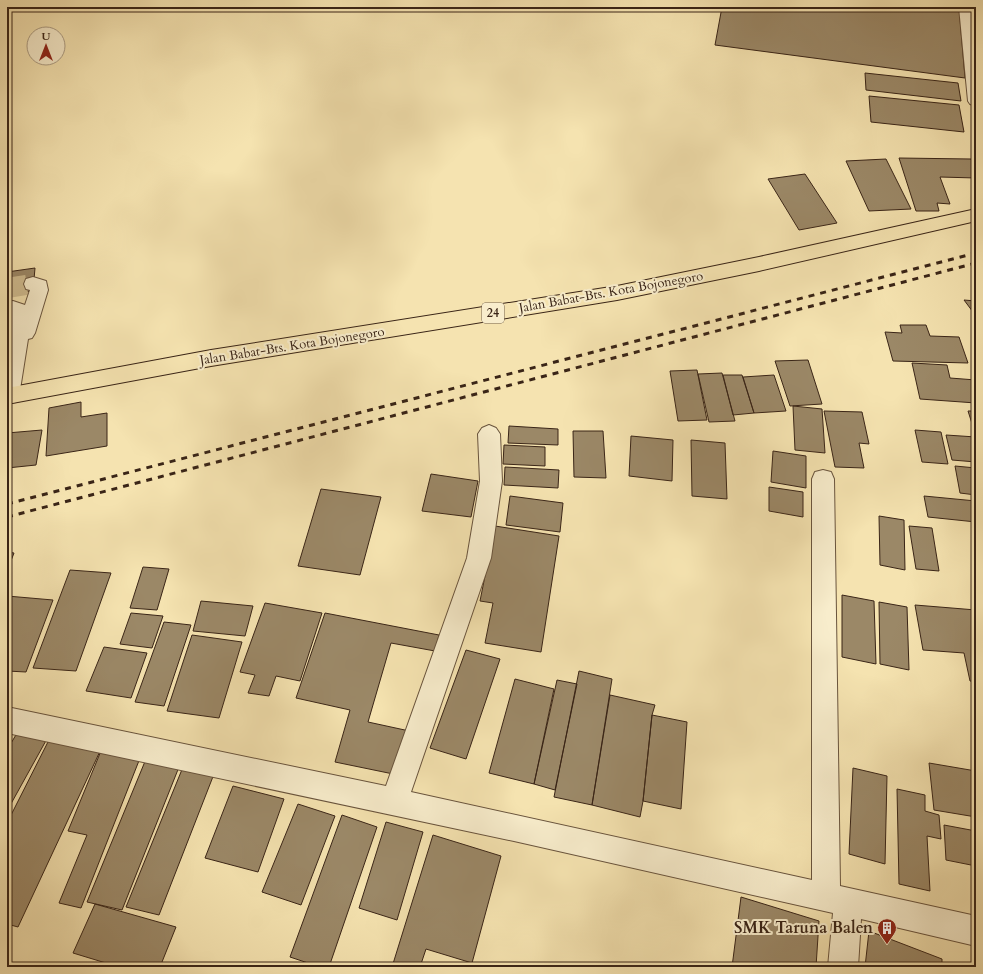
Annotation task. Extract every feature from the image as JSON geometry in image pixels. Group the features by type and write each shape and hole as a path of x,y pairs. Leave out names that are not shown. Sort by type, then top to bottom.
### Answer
{"highway":[{"name":"Jalan Babat-Bts. Kota Bojonegoro","path":"8,396 211,358 617,293 759,264 976,215"}],"street":[{"path":"966,7 976,101"},
{"path":"16,349 22,343 39,290 39,286 33,284"},
{"path":"7,309 13,308 20,311 22,317 8,396"},
{"path":"394,801 479,558 491,481 489,434"},
{"path":"823,479 837,900 843,967"},
{"path":"7,720 394,801 976,931"}],"building":[{"path":"722,7 959,7 965,78 715,45"},
{"path":"865,73 958,83 961,101 866,90"},
{"path":"869,96 959,105 964,132 871,122"},
{"path":"899,158 971,159 976,172 976,178 940,177 950,204 937,203 939,211 916,211"},
{"path":"886,159 911,209 869,211 846,161"},
{"path":"805,174 837,223 799,230 768,179"},
{"path":"35,268 33,291 7,294 7,272"},
{"path":"964,300 976,301 976,316"},
{"path":"900,325 926,325 930,336 959,337 968,363 893,361 885,332 902,333"},
{"path":"808,360 822,404 790,406 775,361"},
{"path":"912,363 947,365 950,378 976,380 976,403 920,399"},
{"path":"697,370 707,420 678,421 670,371"},
{"path":"722,373 735,421 709,422 698,374"},
{"path":"723,375 742,375 754,413 733,415"},
{"path":"774,375 786,411 754,413 743,377"},
{"path":"81,402 81,417 107,413 107,446 46,456 49,408"},
{"path":"793,406 822,409 825,453 795,450"},
{"path":"824,411 862,412 869,444 859,443 864,468 835,467"},
{"path":"968,411 976,411 976,433 975,433"},
{"path":"509,426 558,429 558,445 508,443"},
{"path":"42,430 36,465 7,468 7,433"},
{"path":"915,430 941,432 948,464 922,462"},
{"path":"573,431 603,431 606,478 574,477"},
{"path":"946,435 976,437 976,462 952,460"},
{"path":"631,436 673,440 672,481 629,476"},
{"path":"691,440 725,443 727,499 692,496"},
{"path":"504,445 545,447 545,466 503,464"},
{"path":"773,451 806,456 806,488 771,482"},
{"path":"955,466 976,468 976,495 960,493"},
{"path":"505,467 559,470 558,488 504,485"},
{"path":"431,474 478,481 471,517 422,511"},
{"path":"769,487 803,492 803,517 769,511"},
{"path":"321,489 381,497 360,575 298,566"},
{"path":"510,496 563,503 560,532 506,525"},
{"path":"924,496 976,501 976,522 928,517"},
{"path":"879,516 904,520 905,570 880,565"},
{"path":"495,526 559,536 541,652 485,643 493,603 480,601"},
{"path":"909,526 932,528 939,571 916,569"},
{"path":"7,552 14,553 7,571"},
{"path":"143,567 169,569 157,610 130,608"},
{"path":"70,570 111,573 76,671 33,668"},
{"path":"842,595 874,601 876,664 842,657"},
{"path":"7,596 53,600 26,672 7,671"},
{"path":"201,601 253,606 245,636 193,631"},
{"path":"879,602 907,607 909,670 880,664"},
{"path":"265,603 322,613 300,681 276,676 269,696 248,693 255,675 240,672"},
{"path":"915,605 976,610 976,682 970,681 964,653 923,650"},
{"path":"131,613 163,616 152,648 120,644"},
{"path":"325,613 439,635 435,651 391,643 368,722 414,732 403,776 335,762 350,710 296,698"},
{"path":"164,622 191,625 164,706 135,702"},
{"path":"192,635 242,642 219,718 167,711"},
{"path":"104,647 147,653 131,698 86,691"},
{"path":"466,650 500,659 466,759 430,748"},
{"path":"579,671 612,679 592,805 554,797"},
{"path":"515,679 554,689 534,784 489,773"},
{"path":"557,680 577,684 555,790 534,784"},
{"path":"610,695 655,705 652,715 640,817 592,805"},
{"path":"652,715 687,722 681,809 643,801"},
{"path":"20,728 48,737 7,811 7,750"},
{"path":"52,734 102,747 18,927 7,924 7,823"},
{"path":"103,746 142,753 81,908 59,903 87,835 68,831"},
{"path":"146,759 179,767 122,910 87,902"},
{"path":"929,763 976,771 976,817 934,810"},
{"path":"183,767 214,774 159,915 126,907"},
{"path":"853,768 887,776 885,864 849,854"},
{"path":"233,786 284,799 258,872 205,858"},
{"path":"897,789 925,795 925,811 939,815 941,839 927,836 930,891 899,884"},
{"path":"298,804 335,816 301,905 262,892"},
{"path":"342,815 377,827 329,967 320,967 290,957"},
{"path":"386,822 423,832 397,920 359,908"},
{"path":"944,825 976,831 976,866 946,860"},
{"path":"433,835 501,856 472,963 426,949 420,967 392,967"},
{"path":"741,897 819,921 816,967 732,967"},
{"path":"95,904 176,927 160,967 119,967 73,953"},
{"name":"SMK Taruna Balen","path":"869,931 942,959 942,967 865,967"}],"tunnel":[{"path":"7,288 33,284"}],"railway":[{"path":"7,504 976,253"},
{"path":"7,517 976,263"}],"place":[{"name":"SMK Taruna Balen","path":"887,945"}]}
